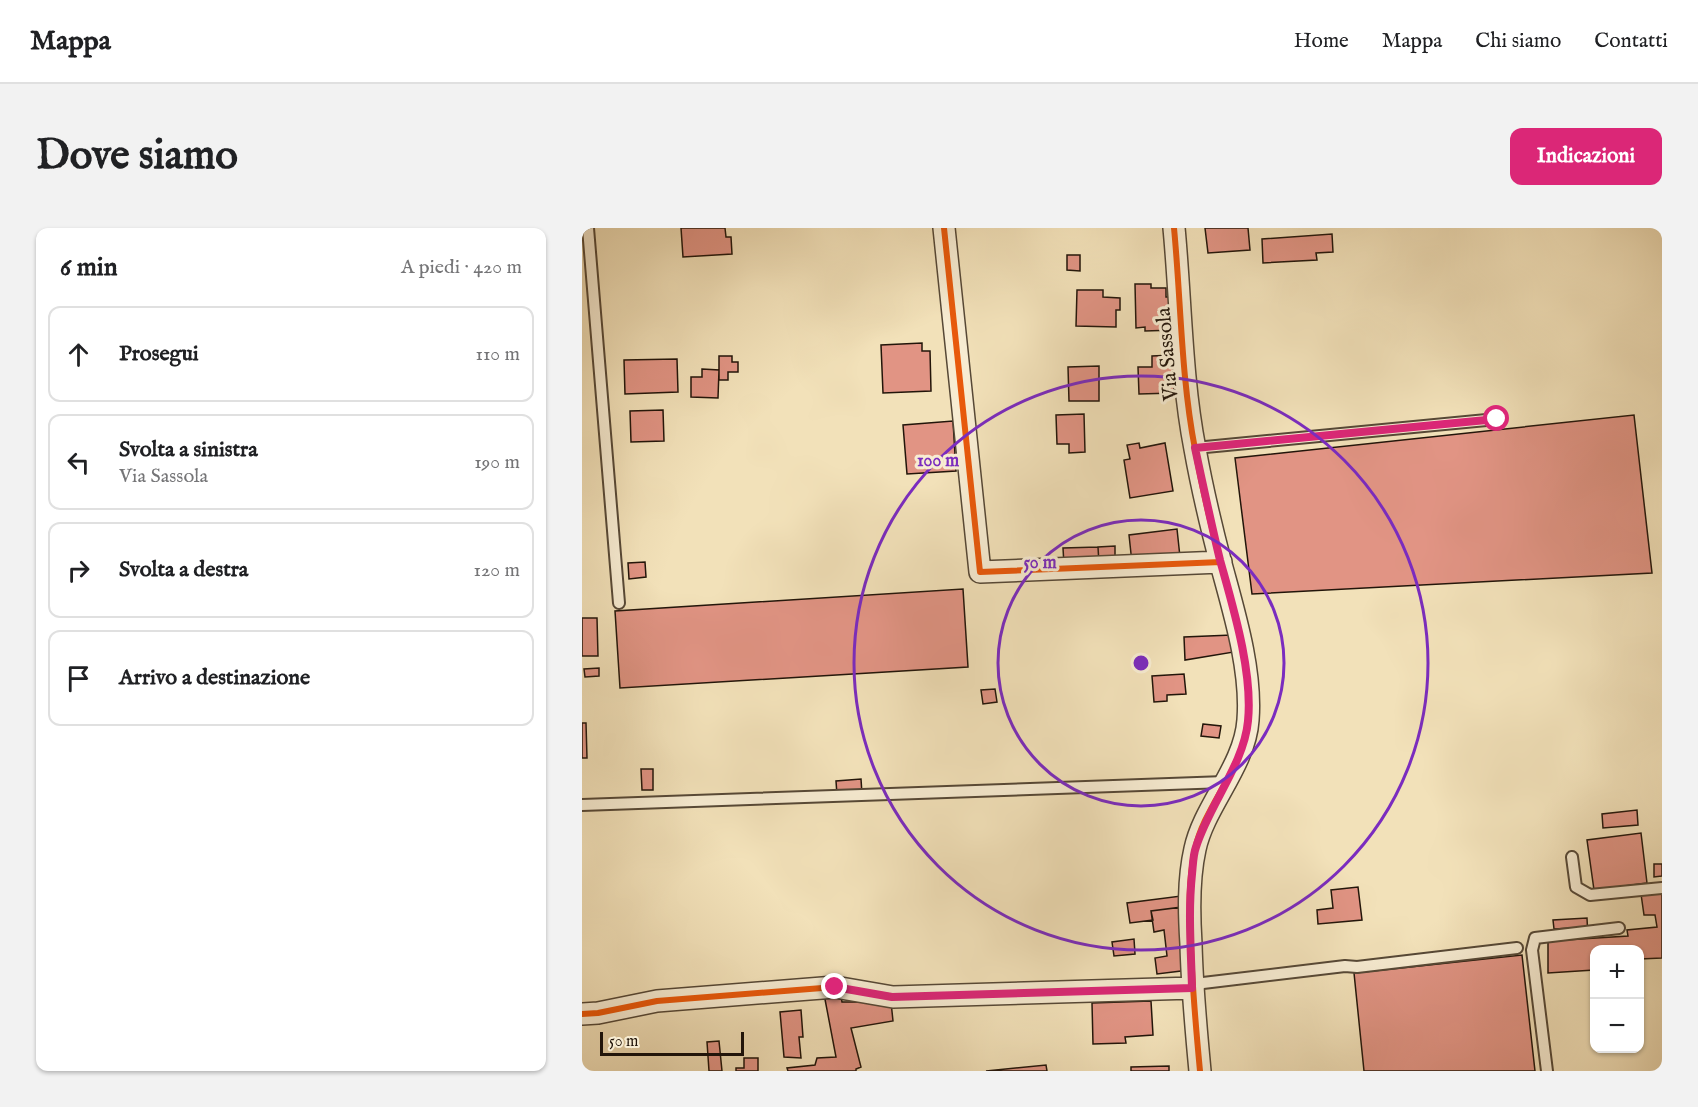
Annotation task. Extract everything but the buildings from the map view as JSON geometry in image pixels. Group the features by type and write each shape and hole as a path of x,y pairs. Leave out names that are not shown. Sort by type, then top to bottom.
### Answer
{"street":[{"path":"944,228 980,572 1221,562"},
{"name":"Via Sassola","path":"1174,228 1188,404 1195,448 1242,651 1247,685 1248,721 1241,752 1195,848 1189,903 1192,988 1200,1071"},
{"path":"582,1014 657,1001 835,987 892,997 1192,988"}],"lane":[{"path":"588,228 619,603"},
{"path":"1195,448 1497,419"},
{"path":"582,805 1225,782"},
{"path":"1572,857 1576,887 1590,895 1662,888"},
{"path":"1547,1071 1532,950 1535,938 1619,928"},
{"path":"1192,988 1215,981 1517,948"}],"cycle path":[{"path":"944,228 980,572 1221,562"},
{"path":"1174,228 1190,422 1217,550 1241,641 1249,701 1248,720 1240,754 1200,833 1191,873 1194,1008 1200,1071"},
{"path":"582,1014 657,1001 835,987 893,997 1193,988"}],"route":[{"path":"835,987 892,997 1192,988 1189,903 1195,848 1241,752 1248,721 1247,685 1242,651 1195,448 1497,419"}]}
